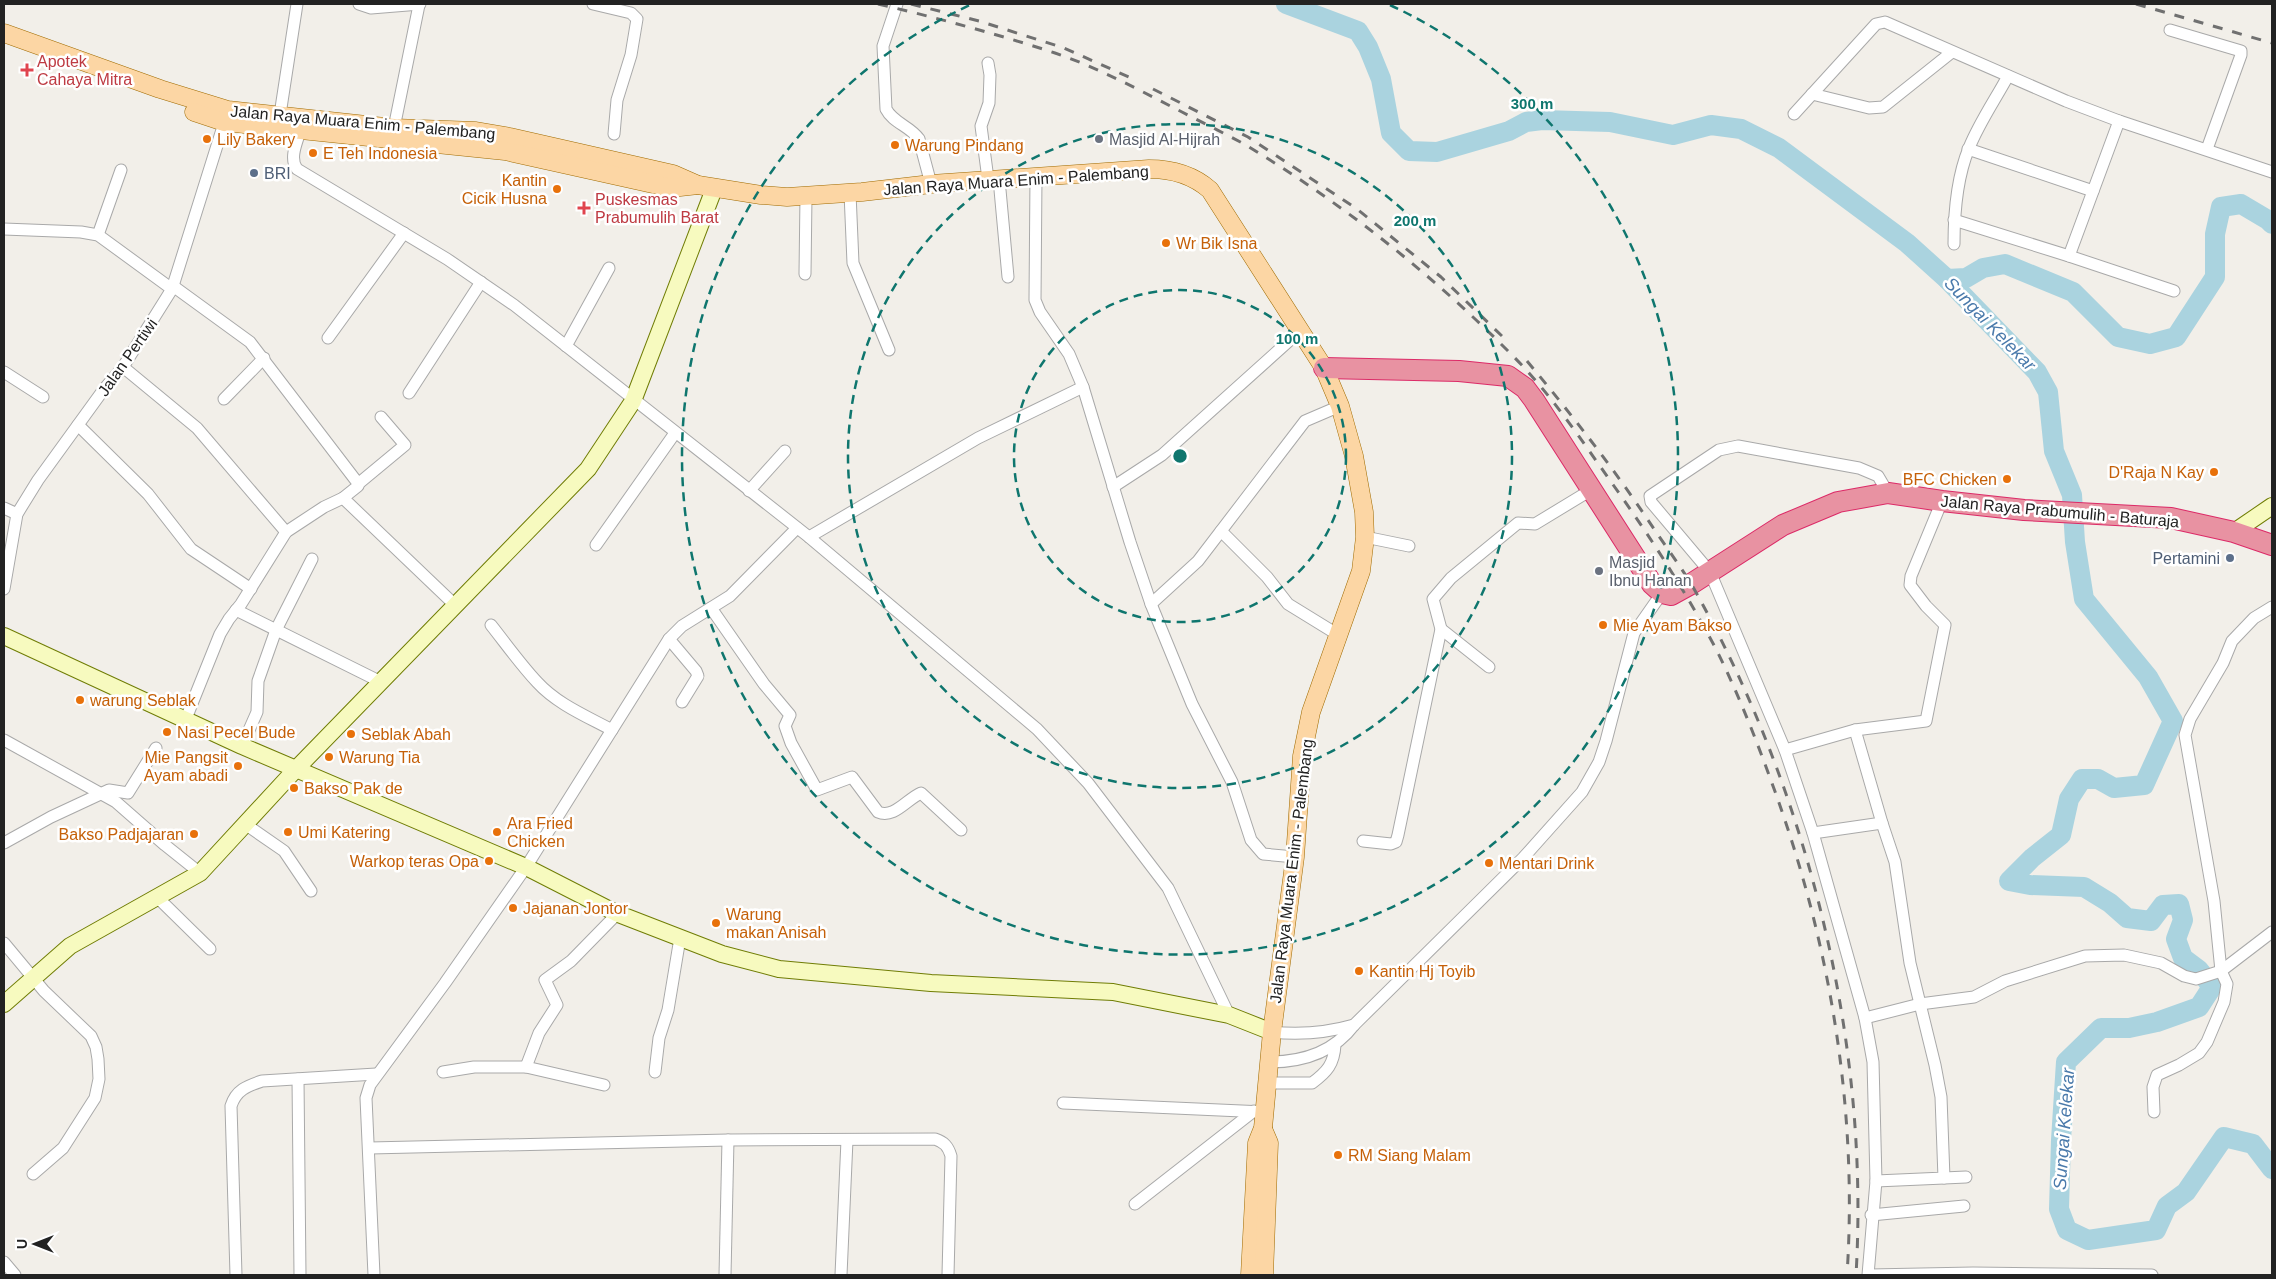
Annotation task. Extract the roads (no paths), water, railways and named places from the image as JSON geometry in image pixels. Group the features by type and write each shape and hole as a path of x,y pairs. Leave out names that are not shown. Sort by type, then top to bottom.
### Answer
{"highway":[{"path":"1324,368 1459,371 1508,376 1525,388 1534,400 1652,584 1662,593"},
{"name":"Jalan Raya Prabumulih - Baturaja","path":"1662,593 1671,595 1783,525 1838,502 1888,493 1942,501 2060,512 2171,518 2234,532 2272,545"}],"main road":[{"name":"Jalan Raya Muara Enim - Palembang","path":"4,33 160,89 226,116"},
{"name":"Jalan Raya Muara Enim - Palembang","path":"4,46 226,116 394,134 476,131 673,174 706,187 778,196 850,193 994,179 1164,169 1201,182 1210,190 1324,368 1340,406 1354,456 1364,512 1365,537 1361,571 1340,636 1311,712 1302,756 1294,857 1272,1032 1268,1083 1260,1117 1257,1143 1250,1275"},
{"name":"Jalan Raya Muara Enim - Palembang","path":"1260,1117 1269,1143 1264,1275"}],"street":[{"path":"278,123 297,4"},
{"path":"359,4 371,8 419,4 394,134"},
{"path":"593,4 631,13 637,19 631,55 617,100 614,134"},
{"path":"897,4 883,46 886,110 891,117 915,133 931,184"},
{"path":"1794,114 1876,24 1881,22 1893,25 2008,76 2119,121 2208,149 2272,172"},
{"path":"2170,30 2241,51 2242,56 2208,149"},
{"path":"1812,94 1877,108 1889,103 1952,52"},
{"path":"988,63 990,75 989,103 981,126 994,179 1008,277"},
{"path":"1954,244 1954,220 1968,149 2008,76"},
{"name":"Jalan Pertiwi","path":"4,589 17,514 38,480 123,368 172,288 226,116"},
{"path":"2070,256 2119,121"},
{"path":"302,125 293,158 297,169 404,233 514,305 633,401 797,528 1037,729 1088,783 1168,888 1229,1015"},
{"path":"1968,149 2093,191"},
{"path":"98,235 121,170"},
{"path":"1036,177 1035,300 1040,312 1069,354 1083,387 1151,604 1192,704 1232,782 1250,840 1263,854 1294,857"},
{"path":"4,1004 70,946 200,873 296,769 588,469 633,401 706,187"},
{"path":"850,193 853,263 889,350"},
{"path":"805,274 806,196"},
{"path":"1954,220 2070,256 2174,292"},
{"path":"4,229 81,232 98,235 243,336 264,358 358,484"},
{"path":"328,338 404,233"},
{"path":"566,346 609,268"},
{"path":"409,393 481,282"},
{"path":"1113,487 1162,454 1300,331"},
{"path":"224,399 264,358"},
{"path":"123,368 197,428 286,532"},
{"path":"4,372 43,397"},
{"path":"809,538 978,438 1083,387"},
{"path":"1151,604 1198,561 1305,421 1340,406"},
{"path":"185,721 220,634 251,589 286,532 356,489 358,484 404,444 381,417"},
{"path":"78,425 148,494 191,549 251,589"},
{"path":"596,545 675,432"},
{"path":"1888,493 1878,476 1859,468 1738,446 1719,450 1650,496 1652,502 1710,572 1785,750 1813,833 1865,1018 1873,1062 1876,1181 1869,1275 2152,1275"},
{"path":"749,491 785,451"},
{"path":"1363,841 1391,844 1396,842 1441,629 1433,599 1451,578 1518,522 1535,524 1591,490"},
{"path":"343,498 456,606"},
{"path":"1785,750 1855,730 1926,721 1946,625 1926,606 1910,585 1911,576 1942,501"},
{"path":"2234,532 2272,506"},
{"path":"4,508 17,514"},
{"path":"374,1275 370,1148 366,1098 376,1074 445,983 526,867 669,638 682,626 730,596 797,528"},
{"path":"1221,531 1267,577 1288,604 1340,636"},
{"path":"1365,537 1409,546"},
{"path":"242,746 257,712 258,681 276,630 312,559"},
{"path":"1269,1062 1304,1059 1336,1045 1345,1038 1354,1025 1523,858 1582,792 1599,762 1606,742 1634,633 1662,593"},
{"path":"2154,1112 2153,1087 2157,1075 2189,1060 2207,1042 2224,1002 2228,984 2216,973 2214,901 2184,735 2190,719 2223,663 2232,641 2254,618 2272,607"},
{"path":"711,608 758,676 790,715 785,726 795,751 817,790 852,777 878,812 884,814 890,813 919,794 924,794 961,830"},
{"path":"236,610 381,682"},
{"path":"491,626 537,683 561,702 612,730"},
{"path":"1441,629 1488,667"},
{"path":"4,636 185,721 526,867 617,914 722,954 778,969 931,983 1113,992 1229,1015 1272,1032 1299,1035 1316,1034 1354,1025"},
{"path":"669,638 698,676 682,702"},
{"path":"1855,730 1895,862 1910,963 1941,1097 1944,1178"},
{"path":"4,740 116,802 164,845 200,873"},
{"path":"4,843 50,817 101,793 111,790 128,794 156,748"},
{"path":"1813,833 1882,823"},
{"path":"245,824 284,851 311,891"},
{"path":"157,897 210,949"},
{"path":"526,1066 539,1033 557,1005 545,980 571,961 617,914"},
{"path":"1865,1018 1920,1004 1974,997 2006,981 2086,956 2124,955 2161,963 2184,976 2196,979 2216,973 2272,932"},
{"path":"655,1072 659,1038 670,1003 680,938"},
{"path":"4,943 33,979 91,1036 96,1047 99,1079 95,1098 63,1148 33,1174"},
{"path":"1268,1083 1312,1083 1330,1067 1336,1045"},
{"path":"443,1072 474,1066 526,1066 604,1085"},
{"path":"236,1275 231,1106 233,1099 246,1086 262,1080 376,1074"},
{"path":"298,1079 300,1275"},
{"path":"1063,1103 1260,1117"},
{"path":"1135,1204 1260,1117"},
{"path":"370,1148 728,1140 934,1139 942,1141 948,1147 951,1156 948,1275"},
{"path":"725,1275 728,1140"},
{"path":"841,1275 847,1140"},
{"path":"1876,1181 1966,1177"},
{"path":"1872,1215 1964,1206"},
{"path":"4,1262 15,1275"}],"waterway":[{"name":"Sungai Kelekar","path":"1286,4 1358,31 1368,47 1381,79 1391,133 1409,151 1437,152 1509,131 1526,122 1542,120 1610,122 1673,135 1711,125 1741,129 1779,148 1907,243 1947,279 2037,372 2048,392 2054,451 2072,495 2075,542 2084,599 2148,677 2173,721 2144,785 2114,788 2098,779 2082,779 2069,799 2061,835 2032,858 2009,881 2030,885 2084,887 2110,903 2127,918 2151,921 2163,905 2179,904 2183,920 2176,939 2183,958 2199,970 2212,987 2199,1007 2157,1022 2129,1028 2101,1028 2066,1062 2059,1209 2067,1230 2088,1240 2156,1230 2167,1206 2186,1192 2224,1137 2253,1144 2272,1169"},
{"path":"1947,279 1966,278 1983,268 2005,264 2073,292 2118,337 2150,344 2176,337 2215,277 2215,234 2221,207 2241,204 2272,224"}],"railway":[{"path":"878,4 989,33 1071,59 1120,80 1244,144 1316,190 1418,268 1482,325 1512,355 1566,418 1655,545 1716,649 1753,734 1793,845 1810,905 1836,1027 1848,1150 1849,1213 1847,1275"},
{"path":"911,4 979,21 1064,48 1131,78"},
{"path":"2136,4 2272,43"},
{"path":"1153,89 1248,137 1357,209 1441,277 1504,338"},
{"path":"1527,361 1609,464 1693,587 1734,666 1769,748 1799,833 1823,920 1841,1008 1853,1097 1858,1187 1856,1275"}],"place":[{"name":"Apotek Cahaya Mitra","path":"27,70"},
{"name":"Lily Bakery","path":"207,139"},
{"name":"Masjid Al-Hijrah","path":"1099,139"},
{"name":"Warung Pindang","path":"895,145"},
{"name":"E Teh Indonesia","path":"313,153"},
{"name":"BRI","path":"254,173"},
{"name":"Kantin Cicik Husna","path":"557,189"},
{"name":"Puskesmas Prabumulih Barat","path":"584,208"},
{"name":"Wr Bik Isna","path":"1166,243"},
{"name":"D'Raja N Kay","path":"2214,472"},
{"name":"BFC Chicken","path":"2007,479"},
{"name":"Pertamini","path":"2230,558"},
{"name":"Masjid Ibnu Hanan","path":"1599,571"},
{"name":"Mie Ayam Bakso","path":"1603,625"},
{"name":"warung Seblak","path":"80,700"},
{"name":"Nasi Pecel Bude","path":"167,732"},
{"name":"Seblak Abah","path":"351,734"},
{"name":"Warung Tia","path":"329,757"},
{"name":"Mie Pangsit Ayam abadi","path":"238,766"},
{"name":"Bakso Pak de","path":"294,788"},
{"name":"Umi Katering","path":"288,832"},
{"name":"Ara Fried Chicken","path":"497,832"},
{"name":"Bakso Padjajaran","path":"194,834"},
{"name":"Warkop teras Opa","path":"489,861"},
{"name":"Mentari Drink","path":"1489,863"},
{"name":"Jajanan Jontor","path":"513,908"},
{"name":"Warung makan Anisah","path":"716,923"},
{"name":"Kantin Hj Toyib","path":"1359,971"},
{"name":"RM Siang Malam","path":"1338,1155"}]}
